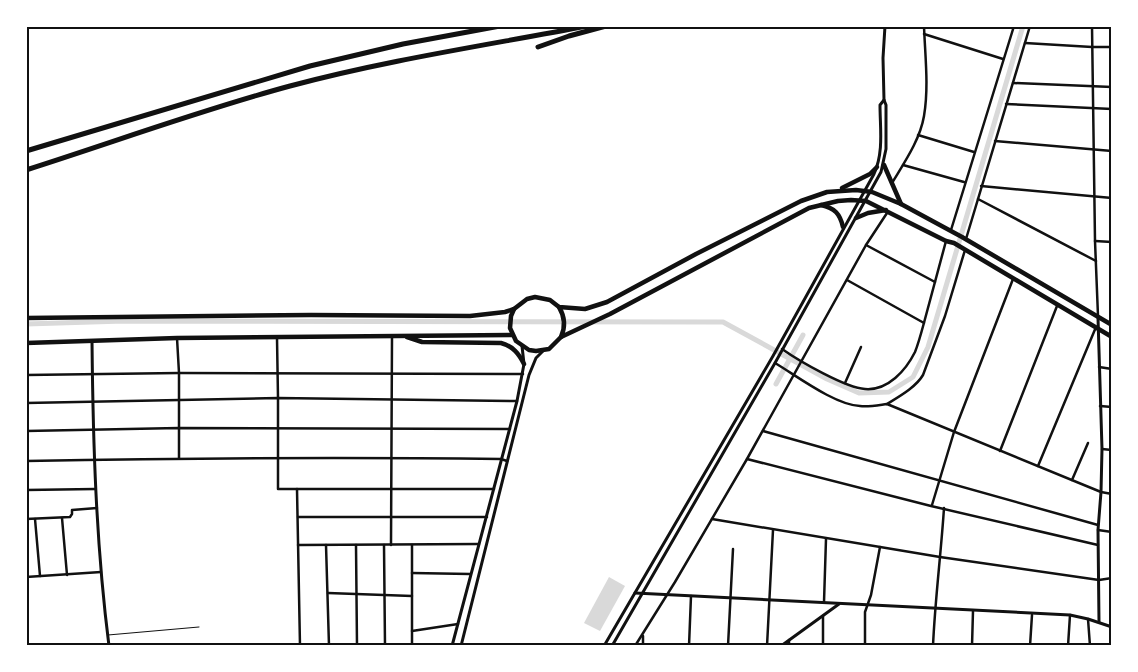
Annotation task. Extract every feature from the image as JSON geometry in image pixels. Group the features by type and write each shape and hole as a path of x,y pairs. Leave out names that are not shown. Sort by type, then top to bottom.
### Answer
{"highway":[{"path":"26,151 310,66 403,44 500,26"},
{"path":"26,170 291,86 411,59 587,26"},
{"path":"538,48 569,36 606,26"}],"main road":[{"path":"884,165 901,204"},
{"path":"559,307 585,310 607,302 801,202 814,196 838,190 870,174 877,167"},
{"path":"838,190 865,190 901,204 964,238 1112,325"},
{"path":"561,337 610,314 809,208 838,201 859,200 866,201 946,241 954,243 1112,337"},
{"path":"820,205 835,210 843,227"},
{"path":"856,218 868,213 887,211"},
{"path":"535,297 550,300 559,307 565,321 564,330 554,346 536,351 522,346 512,335 510,328 511,316 514,309 520,303 535,297"},
{"path":"26,318 311,315 470,316 497,314 514,309"},
{"path":"403,335 422,342 501,343 508,345 514,350 524,364"},
{"path":"26,343 178,338 512,335"}],"street":[{"path":"612,646 872,192 884,165 886,149 883,58 885,26"},
{"path":"892,184 918,135 924,117 926,91 924,26"},
{"path":"953,232 964,182 1014,26"},
{"path":"964,238 978,199 1030,26"},
{"path":"1092,26 1097,328 1102,449 1098,525 1099,622"},
{"path":"924,34 1003,59"},
{"path":"1025,42 1092,47 1112,46"},
{"path":"1013,83 1112,87"},
{"path":"604,646 773,356 877,167 880,149 880,105 884,100"},
{"path":"1006,104 1112,109"},
{"path":"918,135 975,152"},
{"path":"996,141 1112,151"},
{"path":"903,165 964,182"},
{"path":"981,186 1112,198"},
{"path":"978,199 1096,261"},
{"path":"636,646 747,459 800,361 887,211"},
{"path":"782,350 800,361 845,382 866,389 883,386 895,380 915,352 946,241"},
{"path":"1095,241 1112,242"},
{"path":"866,245 935,282"},
{"path":"887,404 909,389 923,375 945,316 963,248"},
{"path":"932,506 954,432 1013,278"},
{"path":"847,280 924,323"},
{"path":"1000,451 1058,305"},
{"path":"1038,466 1097,328"},
{"path":"391,545 392,336"},
{"path":"178,338 179,458"},
{"path":"277,338 278,489 494,489"},
{"path":"92,341 95,490 109,646"},
{"path":"452,646 517,401 524,364 522,346"},
{"path":"845,382 861,346"},
{"path":"461,646 529,375 536,358 544,350"},
{"path":"775,363 833,397 851,405 887,404 1101,492 1112,494"},
{"path":"1099,368 1112,368"},
{"path":"26,375 179,373 523,374"},
{"path":"26,403 278,398 517,401"},
{"path":"1100,406 1112,407"},
{"path":"26,431 180,428 510,429"},
{"path":"763,431 1098,525"},
{"path":"1072,480 1088,443"},
{"path":"1102,449 1112,450"},
{"path":"26,460 391,457 501,459 508,461"},
{"path":"747,459 932,506 1098,545"},
{"path":"297,489 300,646"},
{"path":"26,490 95,490"},
{"path":"26,519 62,518 71,516 74,509 97,508"},
{"path":"932,646 944,508"},
{"path":"298,517 487,517"},
{"path":"62,518 67,575"},
{"path":"35,519 40,576"},
{"path":"712,519 940,557 1099,580 1112,578"},
{"path":"767,646 773,530"},
{"path":"1098,530 1112,531"},
{"path":"824,603 826,539"},
{"path":"298,545 479,544"},
{"path":"326,545 329,646"},
{"path":"356,545 357,646"},
{"path":"384,545 385,646"},
{"path":"412,545 412,646"},
{"path":"865,646 865,612 871,595 880,547"},
{"path":"728,646 733,549"},
{"path":"26,577 101,572"},
{"path":"412,573 470,574"},
{"path":"328,593 412,596"},
{"path":"634,593 1032,615 1070,615 1088,618 1112,627"},
{"path":"689,646 690,596"},
{"path":"781,646 840,604"},
{"path":"972,646 973,611"},
{"path":"1030,646 1032,615"},
{"path":"1068,646 1070,615"},
{"path":"823,616 823,646"},
{"path":"1088,618 1090,646"},
{"path":"412,631 458,624"},
{"path":"643,634 643,646"},
{"path":"454,636 463,638"},
{"path":"789,640 789,646"}],"lane":[{"path":"108,635 199,627"}],"shaded area":[{"path":"609,577 625,586 600,631 584,623"}],"waterway":[{"path":"26,324 124,321 723,322 827,379 859,393 889,392 913,377 928,347 1023,26"},
{"path":"776,384 803,335"}]}
